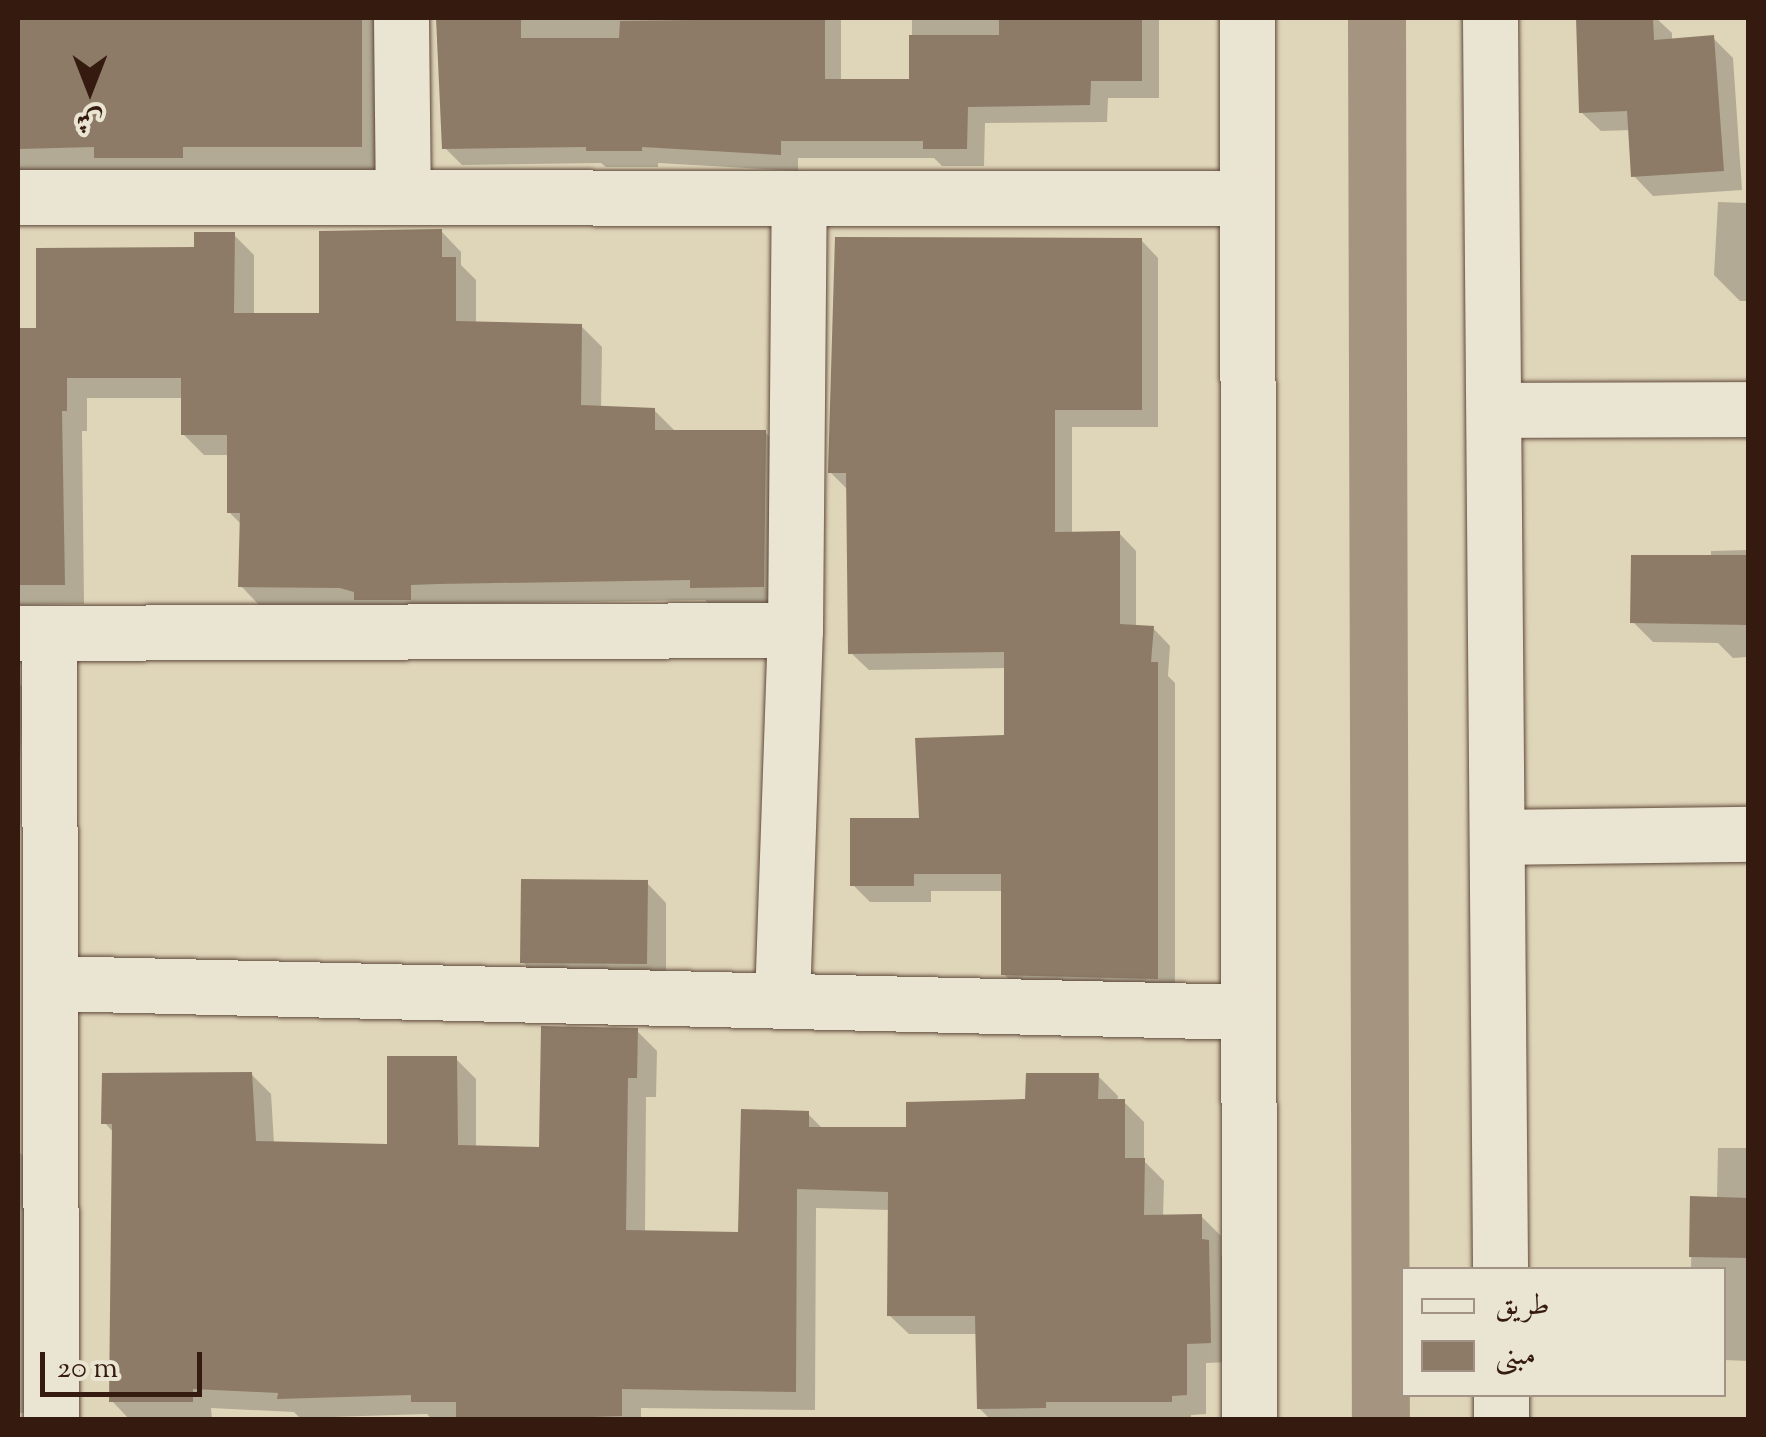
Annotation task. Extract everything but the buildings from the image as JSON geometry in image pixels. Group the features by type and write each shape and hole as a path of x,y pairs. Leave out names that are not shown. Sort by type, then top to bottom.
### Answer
{"street":[{"path":"402,18 403,196"},
{"path":"1247,18 1249,1420"},
{"path":"1490,18 1500,1267"},
{"path":"18,197 1247,198"},
{"path":"782,1000 795,630 798,200"},
{"path":"1494,410 1748,409"},
{"path":"52,1420 51,983 33,633 795,630"},
{"path":"1498,836 1748,834"},
{"path":"51,983 1247,1012"}],"waterway":[{"path":"1377,18 1381,1420"}]}
